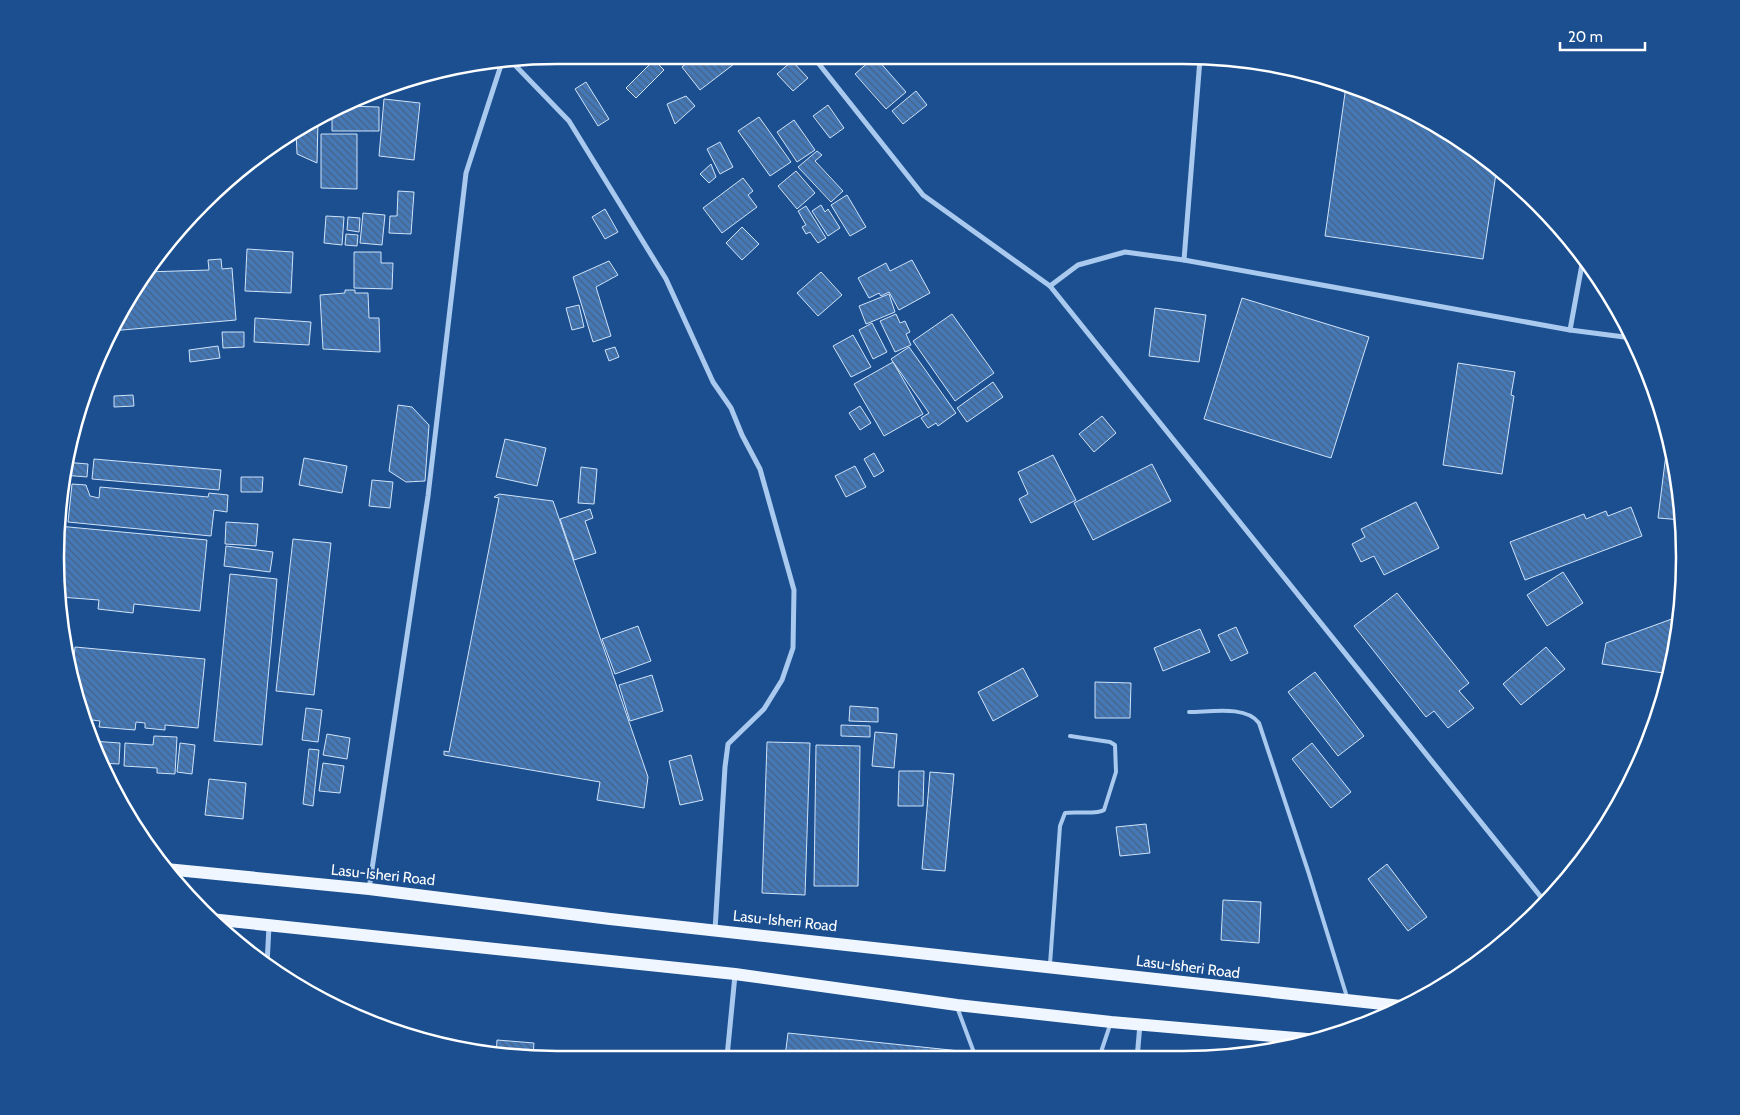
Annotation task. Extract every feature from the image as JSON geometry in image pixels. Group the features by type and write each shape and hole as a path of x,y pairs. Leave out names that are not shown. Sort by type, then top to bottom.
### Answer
{"main road":[{"name":"Lasu-Isheri Road","path":"176,870 369,889 715,930 1390,1005"},
{"path":"222,920 735,974 957,1004 1111,1022 1295,1038"}],"street":[{"path":"819,64 923,195 1050,286 1541,897"},
{"path":"1184,260 1200,65"},
{"path":"516,66 569,121 666,279 712,382 731,408 742,436 760,469 794,590 793,648 782,680 764,709 728,744 715,930"},
{"path":"369,889 428,496 466,172 500,67"},
{"path":"1050,286 1078,265 1125,252 1184,260 1570,330 1624,337"},
{"path":"1570,330 1582,268"},
{"path":"267,957 269,925"},
{"path":"728,1051 735,974"},
{"path":"1138,1051 1140,1024"}],"lane":[{"path":"1189,712 1244,712 1253,715 1259,723 1308,871 1348,1002"},
{"path":"1050,967 1060,826 1065,813 1104,810 1116,772 1115,745 1110,742 1070,736"},
{"path":"957,1004 974,1051"},
{"path":"1101,1051 1111,1022"}],"building":[{"path":"650,64 658,64 664,70 636,98 626,88"},
{"path":"686,64 734,64 700,90 682,67"},
{"path":"789,64 795,64 808,78 793,91 777,74"},
{"path":"866,64 881,64 906,92 886,109 855,74"},
{"path":"586,82 609,119 598,126 575,89"},
{"path":"916,91 927,105 903,124 892,111"},
{"path":"1345,92 1371,101 1429,130 1457,147 1496,176 1483,259 1325,236"},
{"path":"686,96 695,106 675,124 667,104"},
{"path":"384,99 420,103 414,160 379,156"},
{"path":"828,105 844,128 830,138 813,116"},
{"path":"358,106 379,107 379,131 332,131 332,119 339,115"},
{"path":"759,117 791,162 770,176 738,131"},
{"path":"794,120 815,150 797,162 777,132"},
{"path":"318,126 317,163 297,154 296,139"},
{"path":"321,134 357,134 357,189 321,188"},
{"path":"720,142 733,167 720,174 707,149"},
{"path":"817,151 822,155 815,161 843,191 831,202 798,167"},
{"path":"711,164 716,177 709,183 700,174"},
{"path":"796,171 815,193 797,209 778,186"},
{"path":"743,178 753,191 748,195 757,207 722,233 703,208"},
{"path":"398,191 414,192 411,234 389,233 390,216 397,216"},
{"path":"847,195 866,227 850,236 831,205"},
{"path":"821,205 825,212 828,209 840,228 828,236 812,211"},
{"path":"806,206 826,238 818,243 810,232 806,234 802,227 806,225 798,211"},
{"path":"605,209 618,232 605,239 592,217"},
{"path":"363,213 385,215 382,245 360,243"},
{"path":"326,216 344,217 342,245 324,243"},
{"path":"348,217 360,218 359,232 347,230"},
{"path":"742,227 759,244 742,260 726,243"},
{"path":"346,234 358,235 357,246 345,245"},
{"path":"247,249 293,252 291,293 245,291"},
{"path":"354,252 381,252 381,263 393,263 392,289 354,288"},
{"path":"221,259 222,269 232,268 236,320 120,330 155,272 209,270 208,260"},
{"path":"912,260 930,293 899,310 889,292 881,296 879,293 869,298 858,278 886,263 890,271"},
{"path":"609,261 618,275 596,287 611,336 593,342 573,277"},
{"path":"821,272 842,295 818,316 797,293"},
{"path":"345,290 355,290 355,293 368,293 369,318 379,318 380,352 323,349 320,295 345,293"},
{"path":"889,294 895,312 866,324 859,306"},
{"path":"1242,298 1369,337 1331,458 1204,419"},
{"path":"579,305 584,327 572,330 566,308"},
{"path":"1155,308 1206,315 1199,362 1149,356"},
{"path":"896,314 900,323 905,321 910,332 906,334 911,345 895,352 880,321"},
{"path":"952,314 994,373 955,401 913,341"},
{"path":"255,318 311,322 309,345 254,342"},
{"path":"872,323 887,352 873,359 859,330"},
{"path":"222,332 244,332 244,347 223,348"},
{"path":"853,335 871,367 851,377 833,346"},
{"path":"218,346 220,358 190,362 189,350"},
{"path":"615,347 619,357 609,361 605,350"},
{"path":"909,347 956,413 938,426 936,423 928,428 921,418 929,413 891,359"},
{"path":"893,362 923,414 884,436 854,384"},
{"path":"1458,363 1515,372 1511,395 1514,396 1502,474 1443,465"},
{"path":"993,382 1003,397 967,422 957,408"},
{"path":"133,395 134,406 114,407 114,396"},
{"path":"398,405 412,407 429,425 425,481 406,482 389,471"},
{"path":"860,406 871,423 860,430 849,413"},
{"path":"1102,416 1116,433 1094,452 1079,434"},
{"path":"505,439 546,448 537,486 496,477"},
{"path":"874,453 884,471 874,477 864,459"},
{"path":"1053,455 1076,500 1031,523 1019,499 1028,494 1018,472"},
{"path":"1666,456 1674,519 1658,518"},
{"path":"304,458 347,466 342,493 299,485"},
{"path":"94,459 221,470 219,490 92,479"},
{"path":"73,463 88,464 87,477 71,476"},
{"path":"1152,464 1171,501 1093,540 1074,503"},
{"path":"855,466 866,487 846,497 835,476"},
{"path":"581,467 597,469 594,504 578,503"},
{"path":"241,477 263,477 262,492 241,492"},
{"path":"372,480 393,482 390,508 369,506"},
{"path":"72,484 86,485 90,496 99,498 100,487 208,497 209,493 228,495 227,512 214,510 211,536 68,522"},
{"path":"499,494 553,501 648,777 644,808 597,800 600,782 444,755 444,751 449,752 499,498 494,497"},
{"path":"1416,502 1439,548 1384,575 1374,556 1361,562 1352,544 1365,537 1361,529"},
{"path":"1631,507 1642,536 1525,580 1510,542 1584,514 1586,519 1606,511 1608,516"},
{"path":"590,509 593,518 585,521 596,553 574,560 560,519"},
{"path":"226,522 258,524 256,546 225,544"},
{"path":"65,527 207,540 200,611 134,604 133,613 98,609 99,600 66,597"},
{"path":"293,539 331,543 314,695 276,691"},
{"path":"226,546 273,552 270,572 224,566"},
{"path":"1563,572 1583,603 1547,626 1527,595"},
{"path":"230,574 277,579 262,745 214,741"},
{"path":"1397,593 1469,683 1459,691 1474,708 1448,728 1434,711 1426,717 1354,626"},
{"path":"1672,619 1662,673 1602,664 1606,643"},
{"path":"638,626 651,661 615,674 602,639"},
{"path":"1236,627 1248,653 1231,661 1218,635"},
{"path":"1200,629 1210,652 1163,671 1154,648"},
{"path":"75,647 205,659 198,728 165,725 165,730 145,728 145,723 136,722 135,730 99,727 100,721 91,720 90,716 74,658"},
{"path":"1546,647 1565,669 1521,705 1503,684"},
{"path":"1023,668 1038,696 993,721 978,692"},
{"path":"1315,672 1364,736 1338,756 1288,692"},
{"path":"652,675 663,711 630,721 619,685"},
{"path":"1095,682 1131,683 1130,718 1095,718"},
{"path":"850,706 878,708 878,722 849,721"},
{"path":"306,708 322,710 318,742 302,740"},
{"path":"841,725 870,726 870,737 841,736"},
{"path":"875,732 897,734 894,768 872,766"},
{"path":"327,734 350,738 347,759 323,755"},
{"path":"154,736 177,737 175,774 157,773 157,768 124,766 125,743 153,745"},
{"path":"99,742 120,743 119,764 109,763"},
{"path":"767,742 810,743 805,895 762,893"},
{"path":"180,743 195,745 192,774 177,772"},
{"path":"1312,743 1351,792 1331,808 1292,759"},
{"path":"816,745 860,746 858,886 814,886"},
{"path":"309,749 319,750 313,806 303,804"},
{"path":"691,755 703,800 680,805 669,761"},
{"path":"323,763 344,766 340,793 319,791"},
{"path":"899,771 924,771 923,806 898,806"},
{"path":"930,772 954,774 945,871 922,869"},
{"path":"209,779 246,783 243,819 205,815"},
{"path":"1146,824 1150,853 1120,856 1116,827"},
{"path":"1387,864 1427,917 1408,931 1368,879"},
{"path":"1223,900 1261,902 1259,943 1221,940"},
{"path":"788,1033 960,1051 786,1051"},
{"path":"497,1040 534,1043 533,1050 497,1047"}]}
